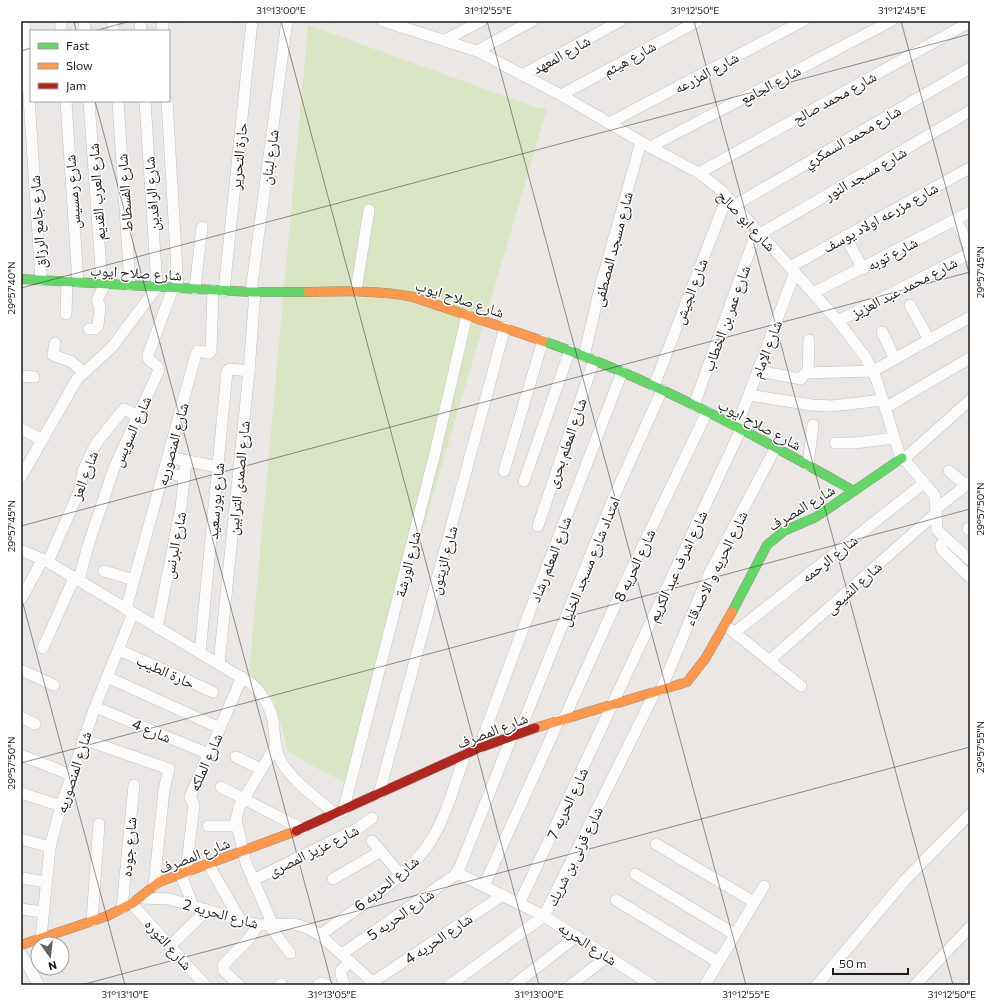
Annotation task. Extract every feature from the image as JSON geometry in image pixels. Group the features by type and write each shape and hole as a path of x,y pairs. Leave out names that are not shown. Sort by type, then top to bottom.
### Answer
{"street":[{"name":"شارع جامع الرزاق","path":"24,21 41,280"},
{"name":"حارة التحرير","path":"218,290 252,21"},
{"name":"شارع لبنان","path":"253,292 287,21"},
{"path":"445,40 481,21"},
{"path":"477,52 532,21"},
{"name":"شارع المعهد","path":"522,75 620,21"},
{"name":"شارع هيثم","path":"561,95 698,21"},
{"name":"شارع المزرعه","path":"609,123 803,21"},
{"name":"شارع الجامع","path":"646,144 891,21"},
{"name":"شارع ابو صالح","path":"392,22 477,52 561,95 698,173 731,201 838,321 873,371 902,459 935,496 936,527 946,539 970,560"},
{"name":"شارع محمد صالح","path":"698,173 970,22"},
{"name":"شارع محمد السمكري","path":"731,201 970,68"},
{"name":"شارع رمسيس","path":"66,102 72,282 66,314"},
{"name":"شارع العرب القديم","path":"89,102 103,284"},
{"name":"شارع الفسطاط","path":"118,102 130,285"},
{"name":"شارع الرافدين","path":"145,102 157,287"},
{"path":"167,102 176,288"},
{"name":"شارع مسجد النور","path":"759,233 970,111"},
{"name":"شارع مسجد المصطفى","path":"590,358 619,220 646,144"},
{"name":"شارع مزرعه اولاد يوسف","path":"793,270 845,236 970,168"},
{"name":"شارع الجيش","path":"658,388 731,201"},
{"path":"356,291 369,210"},
{"name":"شارع توبه","path":"813,293 863,269 970,212"},
{"path":"956,220 970,249"},
{"path":"195,289 202,226"},
{"name":"شارع عمر بن الخطاب","path":"694,405 759,233"},
{"path":"845,236 863,269"},
{"name":"شارع محمد عبد العزيز","path":"838,321 970,253"},
{"name":"شارع الإمام","path":"739,428 749,395 793,270"},
{"name":"شارع صلاح ايوب","path":"21,279 253,292 394,292 506,327 590,358 694,405 776,447 854,491"},
{"path":"89,329 96,329 98,326 100,307 97,300 103,284"},
{"path":"21,477 41,439 72,387 84,373 112,347 157,287"},
{"name":"شارع السويس","path":"43,648 77,579 112,475 159,370 148,359 148,355 176,288"},
{"name":"شارع المنصوريه","path":"41,936 50,847 61,806 94,707 118,650 129,611 134,580 196,352 209,353 212,349 218,290"},
{"name":"شارع الصمدى الترابين","path":"219,664 249,371 253,292"},
{"path":"910,305 929,340"},
{"name":"شارع الورشة","path":"340,813 435,453 467,315"},
{"path":"758,371 800,379 804,374 808,373 873,371 970,317"},
{"name":"شارع الزيتون","path":"380,794 506,327"},
{"path":"882,332 895,359"},
{"path":"504,471 543,340"},
{"path":"808,373 809,340"},
{"path":"55,343 53,355 72,362 84,373"},
{"path":"524,481 570,350"},
{"name":"شارع المعلم بحرى","path":"538,526 590,358"},
{"path":"749,395 812,405 884,404 970,358"},
{"name":"شارع بورسعيد","path":"200,653 227,371 230,369 249,371"},
{"name":"شارع المعلم رشاد","path":"480,748 518,642 622,372"},
{"path":"21,376 34,377"},
{"name":"امتداد شارع مسجد الخليل","path":"457,873 658,388"},
{"path":"902,459 970,400"},
{"name":"شارع العز","path":"21,599 46,560 80,489 83,471 94,447 124,409 138,416"},
{"name":"شارع الحريه 8","path":"484,886 624,585 707,412"},
{"path":"808,465 813,425"},
{"name":"شارع اشرف عبد الكريم","path":"614,703 739,428"},
{"path":"21,429 41,439"},
{"path":"835,443 894,438"},
{"name":"شارع الحريه و الاصدقاء","path":"658,691 709,574 776,447"},
{"path":"168,457 218,467"},
{"name":"شارع المصرف","path":"47,936 92,921 132,904 154,886 340,813 480,748 562,719 681,685 692,678 725,624 767,545 775,537 816,517 902,459"},
{"name":"شارع البرنس","path":"157,628 181,507 186,461"},
{"path":"949,471 968,483"},
{"path":"164,472 184,477"},
{"name":"شارع الرحمه","path":"735,632 924,483"},
{"name":"شارع الشيعى","path":"770,660 968,483"},
{"path":"946,539 941,545 942,550 970,577"},
{"path":"21,550 46,560 252,684 266,700 273,721 276,745 280,759 289,772 340,813"},
{"path":"104,571 134,580"},
{"path":"725,624 801,686"},
{"name":"حارة الطيب","path":"118,650 213,692"},
{"path":"21,670 54,685"},
{"path":"107,677 220,728"},
{"name":"شارع الملكه","path":"183,874 194,805 190,797 242,677"},
{"name":"شارع قرنى بن شريك","path":"450,985 544,916 658,691"},
{"name":"شارع الحريه 7","path":"520,902 614,703"},
{"name":"شارع 4","path":"94,707 209,754"},
{"path":"21,717 35,724"},
{"path":"83,739 168,768 170,772 164,790 154,886"},
{"path":"276,745 237,810 236,826 267,925 290,953"},
{"path":"21,755 71,775"},
{"name":"شارع الحريه 6","path":"320,935 401,875 425,850 440,824 464,755"},
{"path":"236,757 261,769"},
{"name":"شارع جوده","path":"132,904 134,786"},
{"path":"221,787 302,829"},
{"path":"21,793 61,806"},
{"path":"817,985 905,880 970,814"},
{"name":"شارع عزيز المصرى","path":"253,880 361,827 372,818"},
{"path":"92,921 98,824"},
{"path":"208,826 236,826"},
{"path":"21,839 50,847"},
{"path":"372,841 401,875"},
{"path":"656,844 754,902"},
{"path":"333,879 381,851"},
{"path":"208,864 241,921"},
{"name":"شارع الحريه","path":"457,873 520,902 577,936 652,985"},
{"name":"شارع الحريه 5","path":"342,954 457,873"},
{"path":"183,874 193,906"},
{"path":"635,874 734,934"},
{"path":"21,878 46,882"},
{"path":"705,985 764,886"},
{"name":"شارع الحريه 4","path":"374,984 503,894"},
{"name":"شارع الحريه 2","path":"132,904 169,899 241,921 267,925 302,926 320,935 374,984"},
{"path":"616,900 718,962"},
{"name":"شارع الثوره","path":"132,904 205,985"},
{"path":"21,910 43,912"},
{"path":"170,946 207,910"},
{"path":"239,985 224,971 223,966 248,940 267,925"},
{"path":"915,985 970,927"},
{"path":"514,985 577,936"},
{"path":"21,954 39,985"},
{"path":"571,985 608,956"},
{"path":"344,985 340,974 341,970 351,962"},
{"path":"318,985 322,983 326,985"}],"green space":[{"path":"308,25 535,107 547,109 348,784 303,761 288,750 273,699 249,673"}],"traffic: fast":[{"path":"21,279 251,292 308,292"},
{"path":"543,341 584,356 663,390 778,449 854,491"},
{"path":"732,612 767,545 784,531 816,517 902,458"}],"traffic: slow":[{"path":"308,292 374,292 413,297 543,341"},
{"path":"535,728 687,682 705,659 732,612"},
{"path":"21,945 107,916 133,903 159,882 296,831"}],"traffic: jam":[{"path":"296,831 479,748 535,728"}]}
